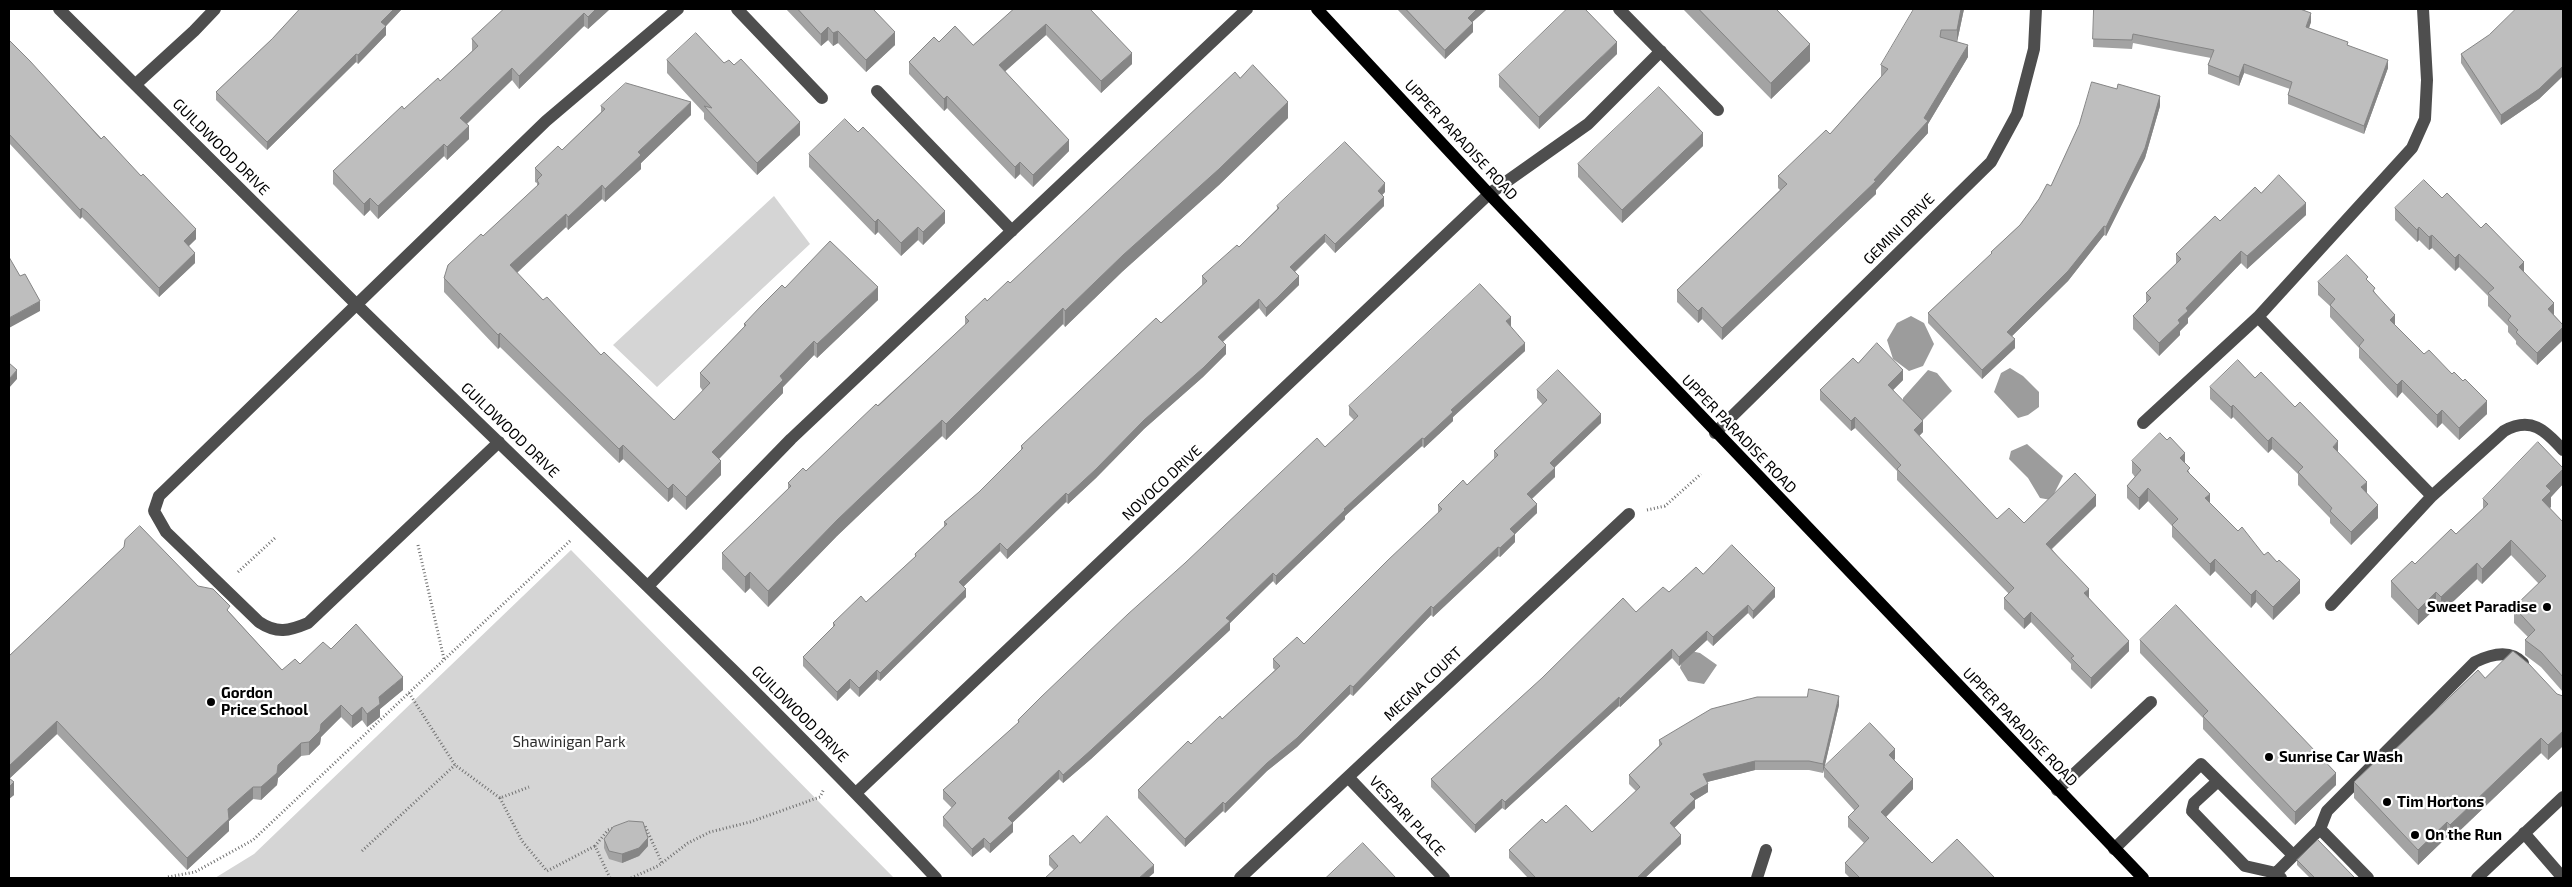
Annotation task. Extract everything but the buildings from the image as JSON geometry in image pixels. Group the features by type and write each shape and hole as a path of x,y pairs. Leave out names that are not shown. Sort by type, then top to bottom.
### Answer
{"main road":[{"name":"UPPER PARADISE ROAD","path":"1317,9 1715,433 2142,878"}],"street":[{"name":"GUILDWOOD DRIVE","path":"59,9 358,306 586,525 835,771 936,878"},
{"path":"136,84 194,32 216,9"},
{"path":"499,442 308,623 292,629 271,630 259,622 166,532 154,511 159,496 358,306 546,121 678,9"},
{"path":"738,9 822,98"},
{"path":"648,586 790,439 1247,9"},
{"path":"1619,9 1718,110"},
{"name":"GEMINI DRIVE","path":"1715,433 1991,162 2017,114 2034,49 2036,9"},
{"path":"2143,423 2258,317 2412,148 2425,118 2427,80 2423,9"},
{"name":"NOVOCO DRIVE","path":"856,793 1489,194 1588,124 1661,51"},
{"path":"877,91 1012,231"},
{"path":"2258,317 2432,496"},
{"path":"2331,605 2432,496 2504,431 2515,425 2538,427 2563,450"},
{"name":"MEGNA COURT","path":"1240,878 1629,514"},
{"path":"2218,782 2194,803 2192,812 2245,866 2279,876 2293,855 2320,829 2327,811 2475,662 2496,654 2508,654 2519,658 2532,671"},
{"path":"2057,790 2151,702"},
{"path":"2114,849 2201,764 2293,855"},
{"name":"VESPARI PLACE","path":"1348,777 1444,878"},
{"path":"2477,878 2563,797"},
{"path":"2320,829 2345,863 2368,878"},
{"path":"2524,833 2563,878"},
{"path":"1757,878 1766,850"}],"path":[{"path":"1629,514 1666,506 1701,474"},
{"path":"413,524 444,659"},
{"path":"168,877 195,872 253,840 586,525"},
{"path":"222,586 275,538"},
{"path":"409,692 455,765 500,798 522,841 547,871 595,846 608,830 617,827"},
{"path":"362,852 455,765"},
{"path":"631,878 662,863 688,843 710,832 750,822 820,796 835,771"},
{"path":"500,798 529,787"},
{"path":"635,825 645,826 662,863"},
{"path":"595,846 610,878"}],"green space":[{"path":"774,196 810,244 657,387 613,345"},
{"name":"Shawinigan Park","path":"571,550 894,878 215,878 254,854"}],"shaded area":[{"path":"1911,316 1924,323 1934,344 1923,366 1909,371 1893,359 1887,340 1897,323"},
{"path":"2010,368 2023,376 2039,392 2039,407 2028,415 2018,418 1994,392 2001,373"},
{"path":"1928,370 1937,373 1952,391 1922,421 1903,406 1903,398"},
{"path":"2027,444 2063,476 2051,500 2040,498 2028,478 2009,459 2011,451"},
{"path":"1691,651 1700,653 1717,665 1704,684 1688,681 1680,668 1682,659"}],"place":[{"name":"Sweet Paradise","path":"2547,607"},
{"name":"Gordon Price School","path":"211,702"},
{"name":"Sunrise Car Wash","path":"2269,757"},
{"name":"Tim Hortons","path":"2387,802"},
{"name":"On the Run","path":"2415,835"}]}
